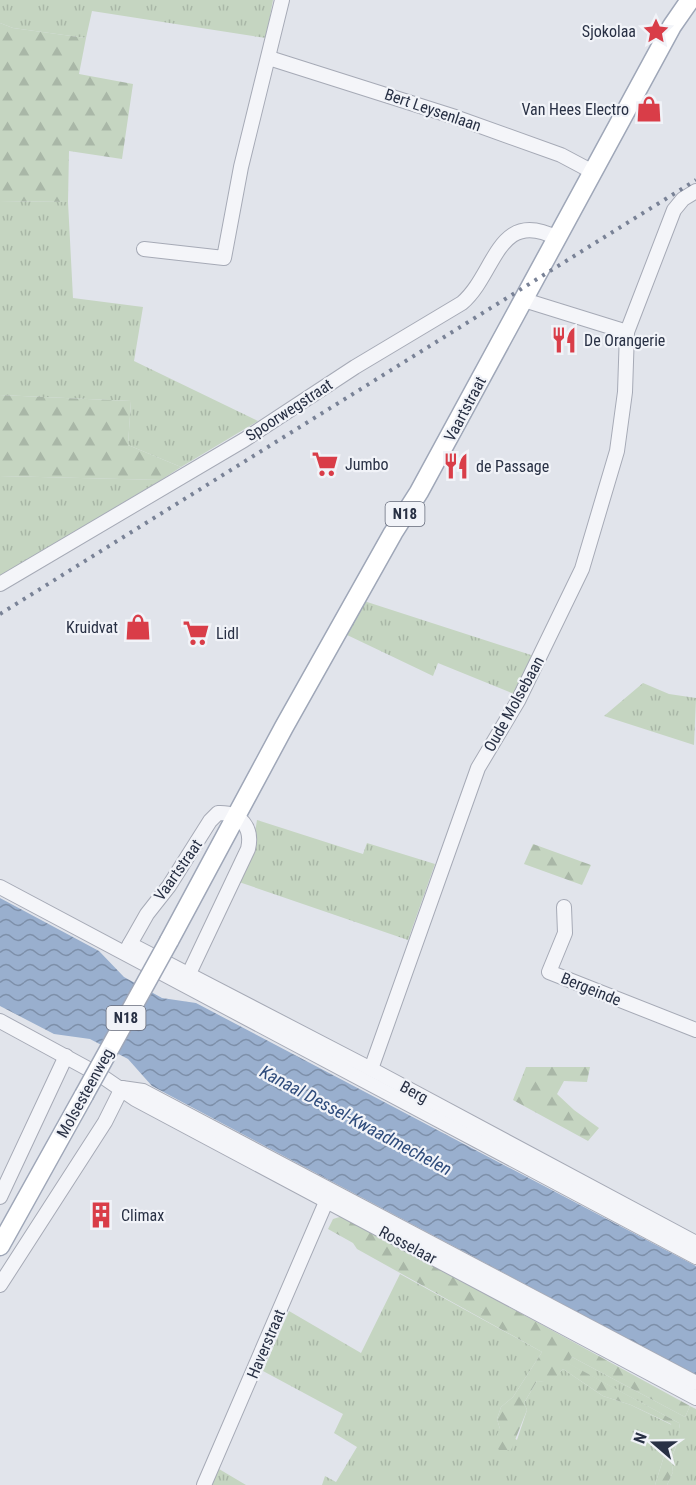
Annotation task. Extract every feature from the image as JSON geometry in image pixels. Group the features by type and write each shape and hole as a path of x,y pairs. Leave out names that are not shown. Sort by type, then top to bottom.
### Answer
{"main road":[{"name":"Vaartstraat","path":"169,941 284,727 393,533 419,492 672,26 690,0"},
{"name":"Molsesteenweg","path":"0,1246 169,941"}],"street":[{"path":"144,249 224,258 241,167 270,58 282,0"},
{"name":"Bert Leysenlaan","path":"270,58 455,117 561,155 593,172"},
{"name":"Oude Molsebaan","path":"371,1069 478,768 518,701 582,569 617,451 625,392 627,332 675,210 683,199 696,191"},
{"name":"Spoorwegstraat","path":"0,584 244,440 355,367 462,303 471,295 500,247 513,234 535,230 557,238"},
{"path":"524,300 627,332"},
{"name":"Vaartstraat","path":"128,949 147,914 180,869 210,821 218,813 237,817"},
{"path":"237,817 248,826 251,836 248,849 186,980 696,1257"},
{"name":"Berg","path":"0,886 186,980 371,1069 696,1243"},
{"name":"Bergeinde","path":"564,907 565,933 549,972 696,1030"},
{"path":"0,1021 122,1088 143,1091 696,1383"},
{"name":"Molsesteenweg","path":"0,1197 66,1056"},
{"name":"Molsesteenweg","path":"0,1285 105,1122 122,1088"},
{"name":"Rosselaar","path":"122,1088 135,1099 696,1398"},
{"name":"Haverstraat","path":"204,1485 326,1202"}],"green space":[{"path":"0,0 273,0 266,38 92,11 86,38 13,28 0,23"},
{"path":"0,23 13,28 86,38 79,74 133,84 122,159 69,151 68,202 0,201"},
{"path":"0,201 68,202 73,298 143,307 134,361 258,421 181,467 128,445 131,401 0,395"},
{"path":"0,395 131,401 128,445 181,467 161,480 0,476"},
{"path":"0,476 161,480 0,576"},
{"path":"364,601 534,656 514,694 438,663 433,676 345,634"},
{"path":"643,683 669,694 696,698 694,745 604,716"},
{"path":"257,820 363,854 367,843 435,864 408,940 239,882 252,851"},
{"path":"533,844 591,865 582,885 524,864"},
{"path":"526,1067 590,1067 587,1082 564,1081 557,1094 599,1128 588,1141 513,1100"},
{"path":"343,1216 690,1406 685,1417 572,1357 568,1363 679,1423 680,1429 672,1429 671,1424 631,1405 603,1396 563,1369 551,1383 537,1381 524,1403 527,1410 511,1450 499,1450 493,1442 500,1429 497,1419 501,1407 513,1397 542,1352 357,1249 353,1243 328,1229 333,1219"},
{"path":"400,1274 542,1352 513,1397 501,1407 497,1419 500,1429 517,1440 527,1410 524,1403 537,1381 551,1382 563,1369 603,1396 631,1405 680,1429 679,1423 567,1363 572,1357 685,1417 690,1406 696,1409 696,1485 667,1485 673,1472 671,1459 677,1444 669,1440 655,1485 322,1485 325,1476 336,1482 357,1447 334,1433 343,1414 263,1371 289,1311 361,1353"},
{"path":"669,1440 677,1443 671,1459 673,1472 667,1485 655,1485"},
{"path":"219,1469 246,1485 211,1485"}],"water":[{"name":"Kanaal Dessel-Kwaadmechelen","path":"0,898 99,951 124,977 162,998 196,1003 696,1266 696,1375 152,1086 128,1059 90,1039 54,1034 0,1006"}],"railway":[{"path":"0,614 696,180"}],"place":[{"name":"Sjokolaa","path":"656,31"},
{"name":"Van Hees Electro","path":"649,109"},
{"name":"De Orangerie","path":"564,340"},
{"name":"Jumbo","path":"325,464"},
{"name":"de Passage","path":"456,466"},
{"name":"Kruidvat","path":"138,627"},
{"name":"Lidl","path":"196,633"},
{"name":"Climax","path":"101,1215"}]}
